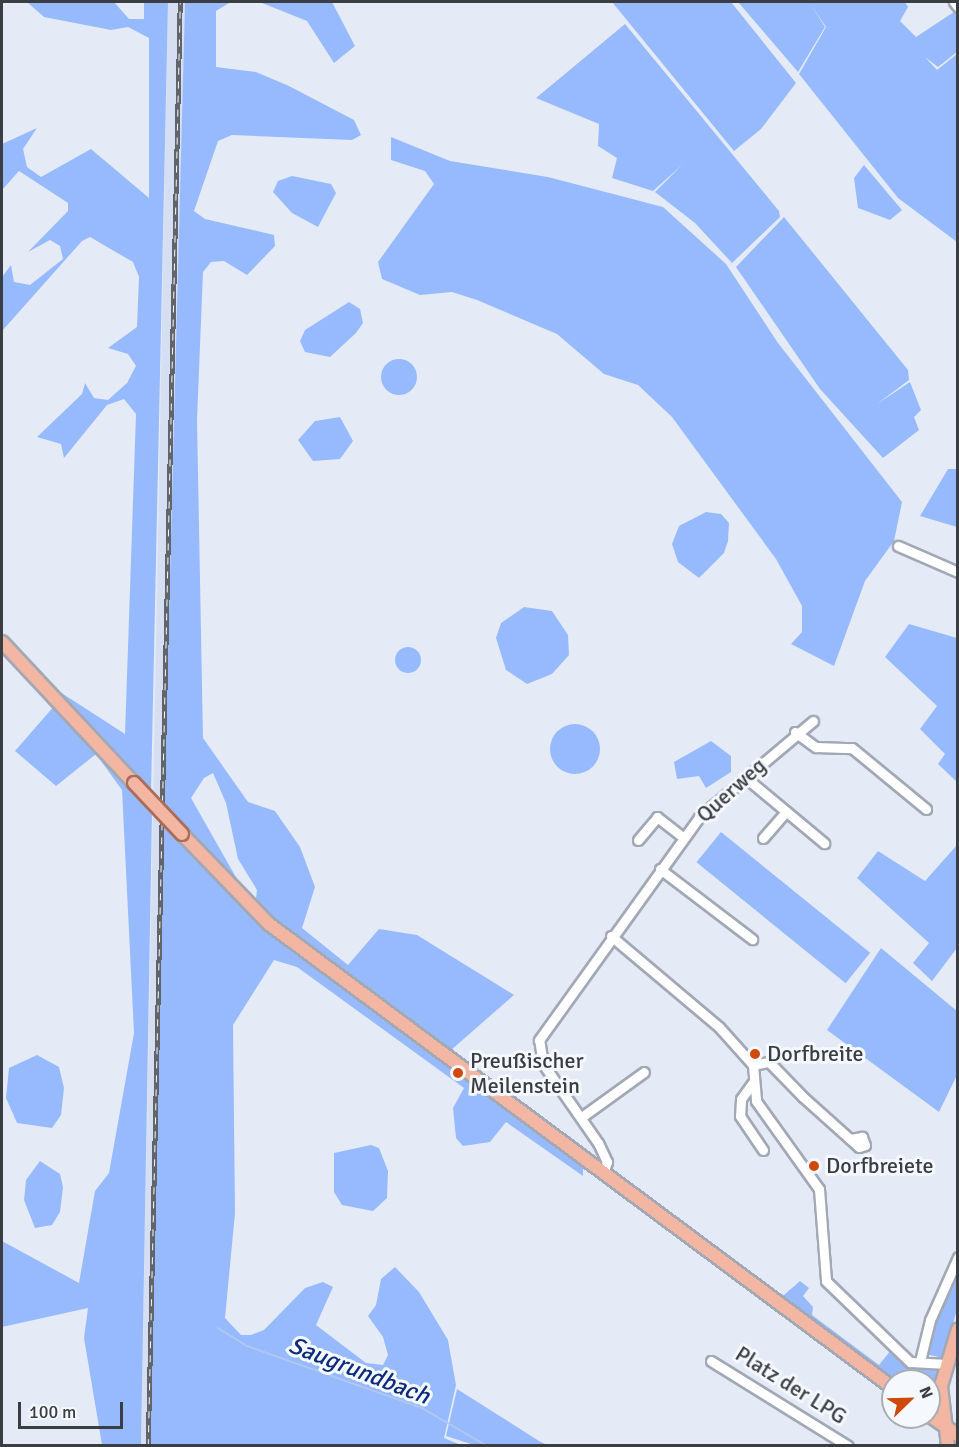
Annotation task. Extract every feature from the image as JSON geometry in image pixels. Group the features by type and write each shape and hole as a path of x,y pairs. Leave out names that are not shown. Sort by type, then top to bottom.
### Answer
{"main road":[{"path":"2,642 269,924 881,1379"},
{"path":"948,1446 941,1386 957,1329"},
{"path":"941,1424 957,1435"}],"street":[{"path":"954,2 957,7"},
{"path":"898,546 957,572"},
{"name":"Querweg","path":"660,869 682,837 795,732 813,721"},
{"path":"795,732 816,747 852,748 926,809"},
{"path":"746,778 785,813 824,843"},
{"path":"763,838 785,813"},
{"path":"638,840 657,817 682,837"},
{"path":"603,1173 606,1160 583,1116 543,1064 539,1040 660,869 738,933 752,939"},
{"path":"611,936 719,1027 753,1065 754,1081 762,1111 819,1189 826,1281 890,1347 910,1362 947,1364"},
{"path":"753,1065 769,1062 850,1139"},
{"path":"583,1116 644,1072"},
{"path":"754,1081 741,1099 740,1116 763,1150"},
{"path":"920,1361 930,1320 957,1257"},
{"name":"Platz der LPG","path":"711,1361 848,1446"}],"shaded area":[{"path":"27,2 114,2 129,19 144,19 144,2 168,2 151,792 60,692 125,734 136,414 124,399 107,405 64,458 61,444 37,437 82,394 85,383 94,398 108,400 127,383 136,366 128,354 108,348 137,327 139,277 133,262 90,237 82,241 2,331 2,277 11,265 14,282 30,285 63,259 60,246 50,240 28,252 68,211 68,203 19,171 2,190 2,144 37,128 23,149 27,167 41,177 91,149 149,198 149,38 128,27 111,30 44,17"},
{"path":"168,2 185,2 154,1375 150,1445 141,1446"},
{"path":"185,2 332,2 355,46 334,63 307,21 262,3 229,3 216,11 216,67 256,72 289,86 354,120 361,135 352,140 232,135 218,141 194,211 205,219 274,235 275,246 247,275 224,261 211,262 203,272 197,420 203,738 248,802 275,811 300,847 315,887 302,928 348,965 379,929 417,935 514,995 450,1051 255,907 257,890 238,859 226,803 213,773 204,778 191,798 250,902 164,807"},
{"path":"612,2 731,2 796,83 761,129 734,151"},
{"path":"738,2 905,2 908,7 900,21 916,37 957,10 957,52 938,67 925,57 937,70 957,54 957,242 898,198 799,74 826,27 811,5 825,27 798,72"},
{"path":"625,24 779,211 780,217 732,263 695,223 655,192 682,165 653,191 612,178 617,158 598,146 599,124 536,98"},
{"path":"391,137 450,161 548,177 663,207 726,264 778,343 902,502 894,541 865,581 834,666 791,644 802,632 802,606 776,559 672,417 638,385 604,374 557,334 477,300 452,292 420,295 382,279 378,262 434,184 425,171 391,160"},
{"path":"864,165 902,210 890,220 858,208 854,178"},
{"path":"292,176 331,184 336,193 318,227 292,213 273,192 278,181"},
{"path":"784,217 908,370 909,380 877,404 910,382 921,410 914,417 919,430 883,458 820,389 736,267"},
{"path":"349,302 360,309 363,323 356,333 330,357 305,352 300,341 305,330"},
{"path":"399,359 412,364 417,377 412,390 399,395 386,390 381,377 386,364"},
{"path":"340,417 353,441 340,459 313,461 298,440 315,421"},
{"path":"948,469 957,469 957,527 920,516"},
{"path":"706,512 721,514 729,523 728,541 724,553 699,578 678,562 672,544 679,526"},
{"path":"524,607 552,611 568,635 569,655 552,674 527,684 506,670 496,638 501,623"},
{"path":"909,624 957,638 957,782 938,764 945,754 920,729 937,706 885,657"},
{"path":"408,647 418,650 421,660 418,670 408,673 398,670 395,660 398,650"},
{"path":"55,705 152,810 141,1445 102,1445 84,1338 88,1308 2,1327 2,1241 79,1283 95,1191 109,1173 134,1033 122,790 96,754 56,786 15,751"},
{"path":"580,724 593,731 599,739 599,759 593,767 585,773 570,774 557,767 551,759 550,744 557,731 565,725"},
{"path":"711,741 731,756 731,772 706,788 699,776 677,779 674,762"},
{"path":"164,823 252,917 583,1162 583,1176 506,1122 490,1142 463,1146 456,1138 453,1108 464,1088 297,967 274,960 233,1025 235,1213 225,1318 241,1335 251,1335 264,1330 305,1288 323,1282 333,1287 316,1325 366,1363 383,1365 388,1355 383,1337 368,1316 376,1305 381,1279 395,1267 419,1292 448,1340 456,1385 444,1438 461,1445 150,1446"},
{"path":"721,832 870,953 846,983 696,862"},
{"path":"957,845 957,948 932,981 913,963 929,943 857,878 878,851 925,881"},
{"path":"881,948 957,1011 957,1075 939,1112 827,1030"},
{"path":"37,1055 59,1067 64,1088 61,1115 52,1128 17,1123 6,1098 9,1068"},
{"path":"371,1145 379,1148 388,1171 387,1198 373,1211 342,1205 334,1192 334,1153"},
{"path":"40,1161 60,1174 63,1187 60,1212 52,1225 35,1228 24,1200 26,1180"},
{"path":"957,1264 957,1309 944,1358 924,1354"},
{"path":"800,1281 809,1288 803,1296 813,1307 812,1315 879,1365 891,1350 910,1365 941,1368 881,1369 769,1290 784,1295"},
{"path":"457,1389 547,1445 474,1445 446,1436"}],"waterway":[{"name":"Saugrundbach","path":"218,1328 247,1346 422,1408 487,1446"}],"railway":[{"path":"148,1446 180,2"}],"place":[{"name":"Dorfbreite","path":"755,1054"},
{"name":"Preußischer Meilenstein","path":"458,1073"},
{"name":"Dorfbreiete","path":"814,1166"}]}
